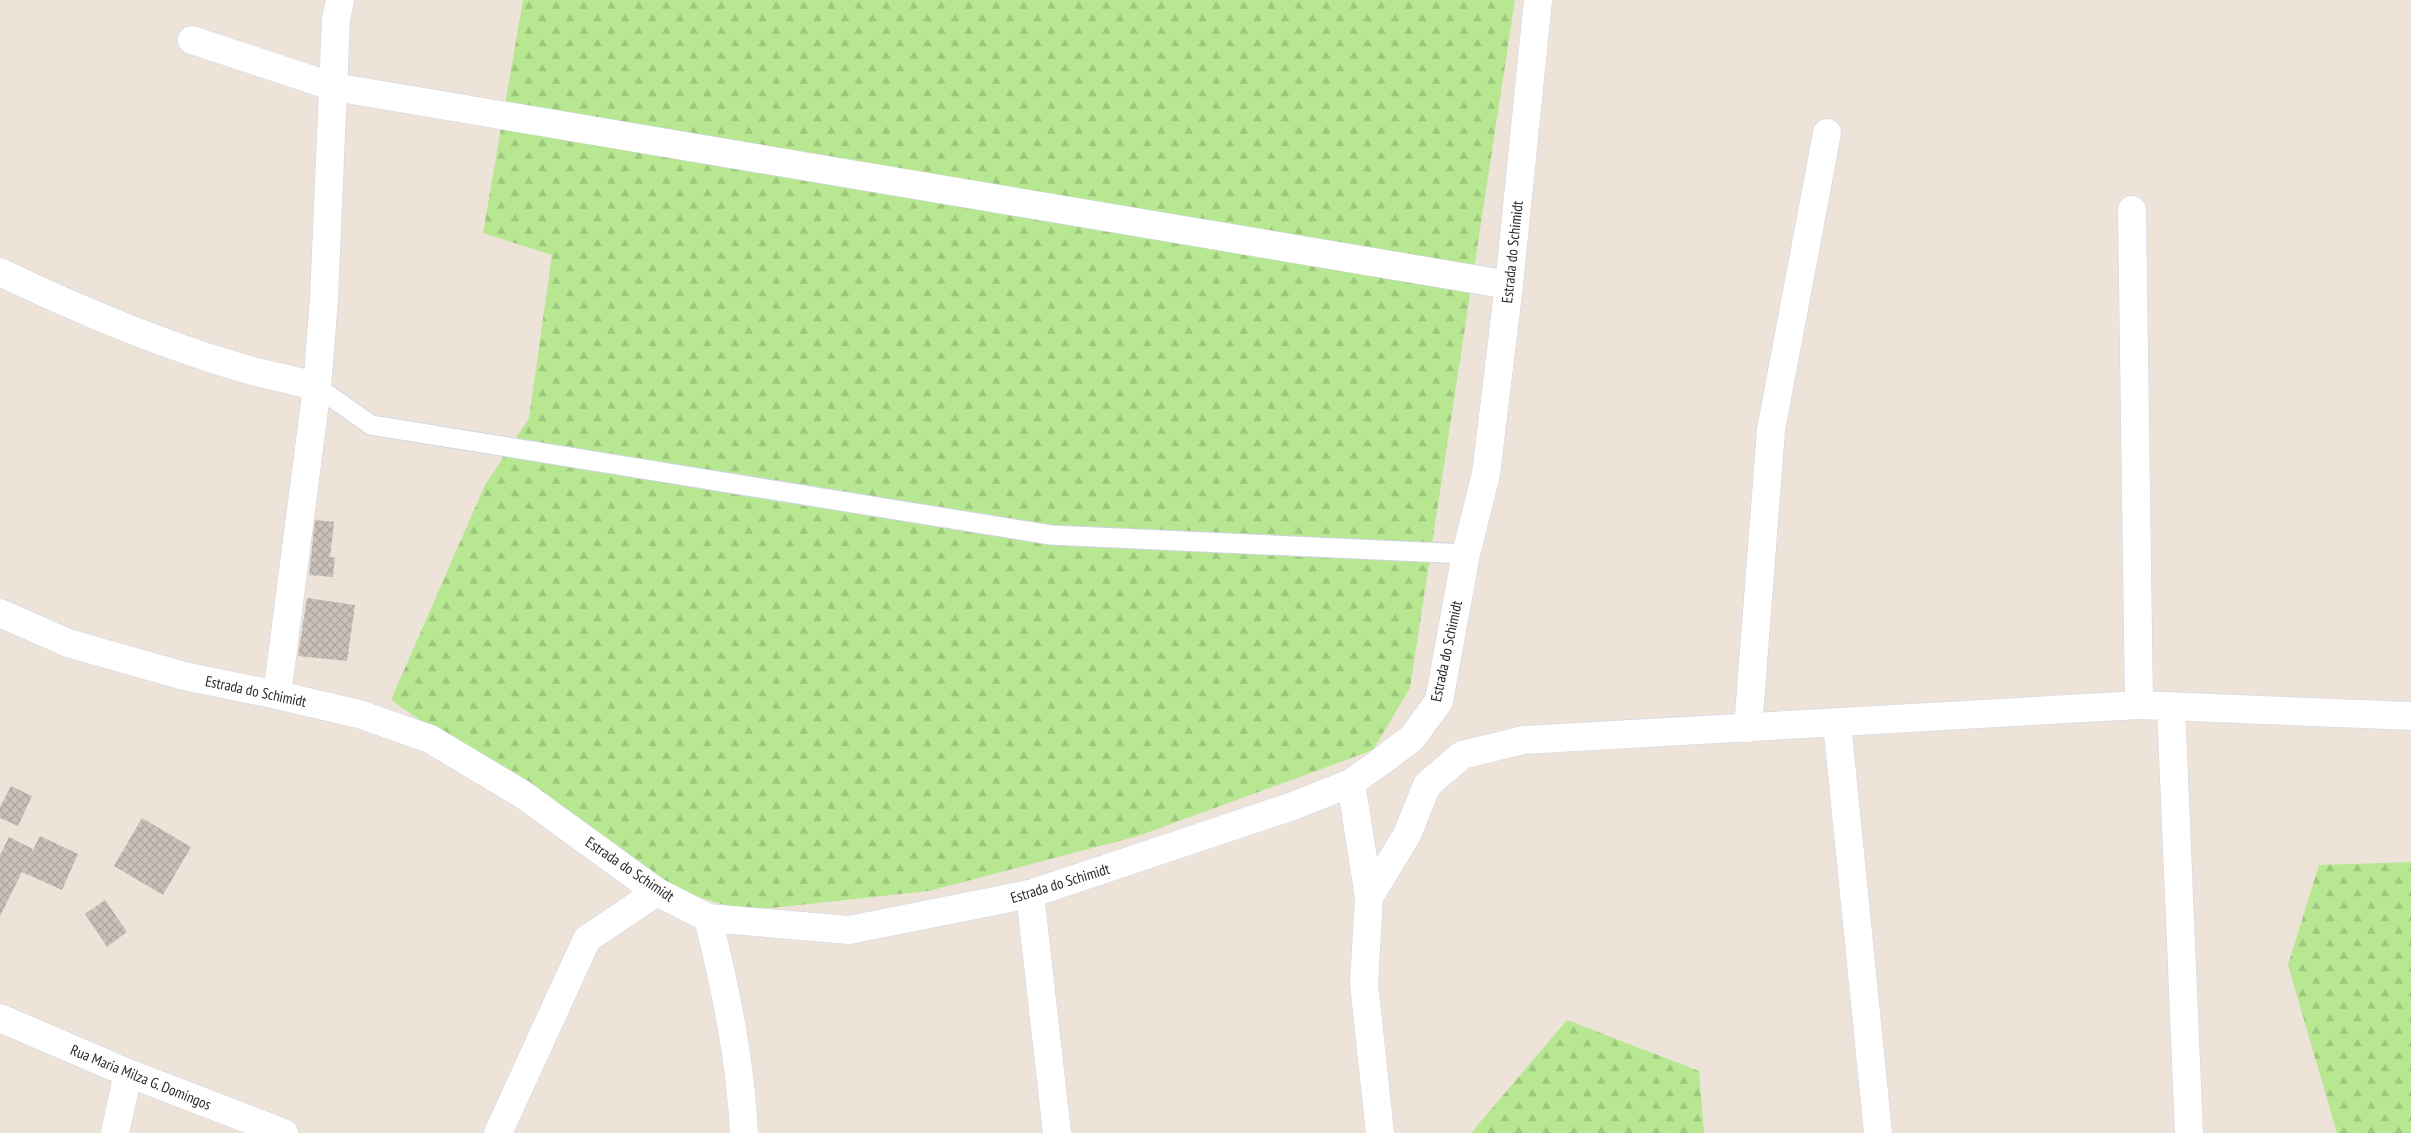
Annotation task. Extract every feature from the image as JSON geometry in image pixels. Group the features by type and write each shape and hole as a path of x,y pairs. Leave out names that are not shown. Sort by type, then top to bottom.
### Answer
{"street":[{"path":"277,695 317,387 334,88 336,20 340,0"},
{"name":"Estrada do Schimidt","path":"0,612 68,643 184,676 359,714 430,739 522,794 657,892 708,918 849,930 1030,894 1294,806 1351,783 1412,738 1438,701 1466,554 1486,474 1509,285 1538,0"},
{"path":"192,40 334,88 1509,285"},
{"path":"1748,728 1771,430 1827,133"},
{"path":"2132,210 2139,705"},
{"path":"0,272 80,311 146,336 232,365 290,378 317,387"},
{"path":"1369,897 1407,835 1427,785 1462,755 1522,740 2139,705 2411,716"},
{"path":"2171,706 2189,1133"},
{"path":"1837,723 1878,1133"},
{"path":"1351,783 1369,897 1364,984 1380,1133"},
{"path":"498,1133 587,939 657,892"},
{"path":"1030,894 1058,1133"},
{"path":"708,918 727,994 741,1075 744,1133"},
{"name":"Rua Maria Milza G. Domingos","path":"0,1018 128,1073 284,1133"},
{"path":"116,1133 128,1073"}],"lane":[{"path":"317,387 371,425 1051,536 1466,554"}],"green space":[{"path":"523,0 1515,0 1410,688 1373,750 1138,836 929,891 744,911 660,885 391,700 485,485 529,418 552,255 483,233"},
{"path":"2411,862 2411,1133 2337,1133 2288,965 2319,865"},
{"path":"1567,1020 1699,1071 1704,1133 1471,1133"}],"building":[{"path":"315,520 334,522 330,557 335,557 333,577 309,575"},
{"path":"307,598 355,605 347,661 298,656"},
{"path":"11,786 32,796 18,826 0,818 0,807"},
{"path":"142,818 191,847 163,895 114,866"},
{"path":"40,836 78,854 62,890 22,872 0,916 0,855 9,837 33,849 31,854"},
{"path":"105,900 127,932 107,947 85,914"}]}
